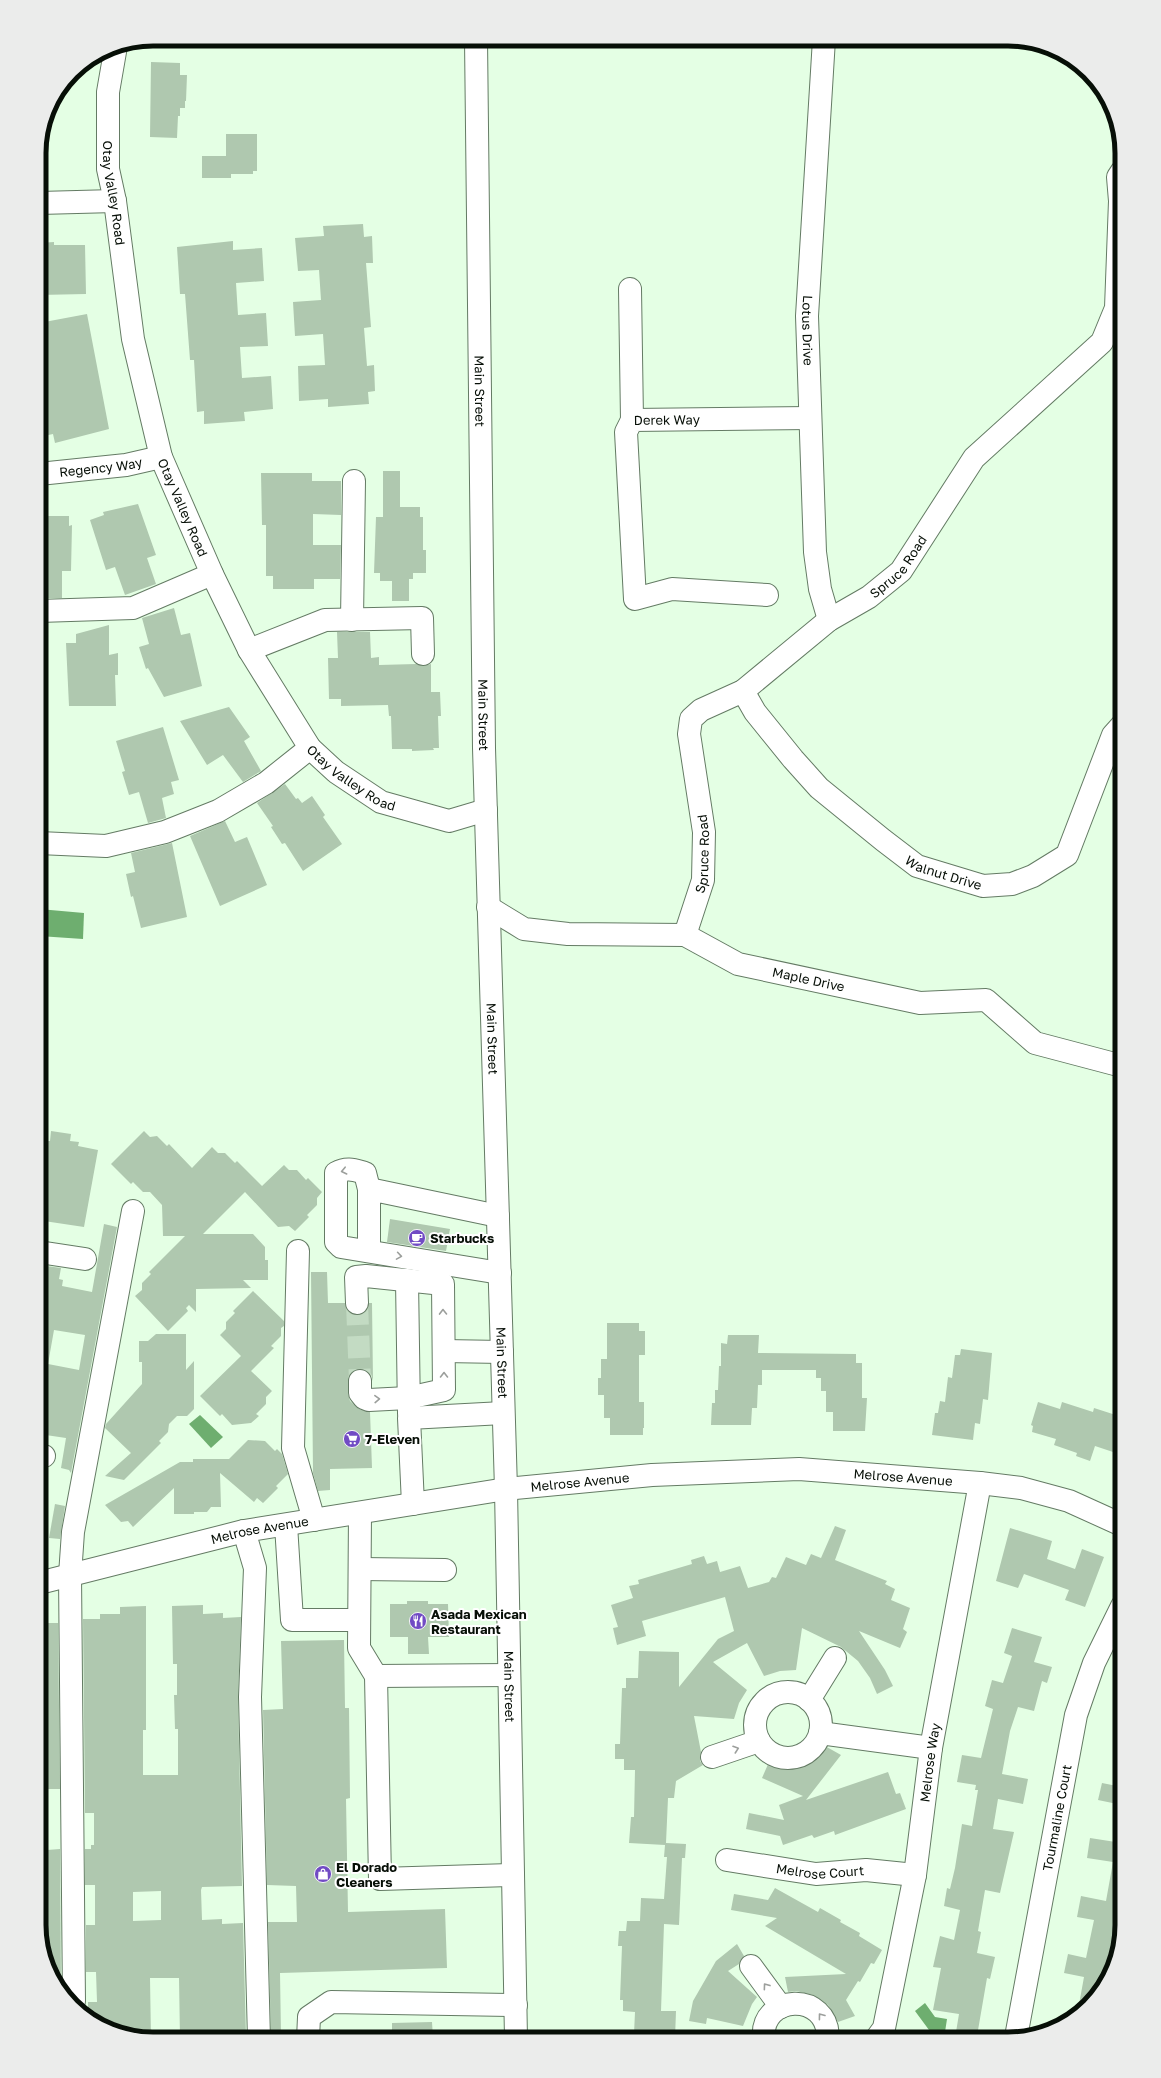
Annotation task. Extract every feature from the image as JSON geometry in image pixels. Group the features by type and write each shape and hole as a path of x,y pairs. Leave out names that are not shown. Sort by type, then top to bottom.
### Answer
{"street":[{"name":"Main Street","path":"476,46 486,810 506,1489 516,2032"},
{"name":"Lotus Drive","path":"824,46 807,316 815,552 820,588 829,620"},
{"name":"Otay Valley Road","path":"115,53 108,92 108,169 134,339 161,457 212,574 249,650 310,748 336,772 381,802 449,821 486,810"},
{"path":"46,203 114,201"},
{"path":"630,289 632,420"},
{"name":"Spruce Road","path":"685,935 702,880 704,832 689,734 691,719 701,710 743,691 829,620 869,597 901,571 974,458 1102,342 1115,310"},
{"name":"Derek Way","path":"767,595 672,589 635,599 626,432 632,420 810,418"},
{"name":"Regency Way","path":"46,473 126,465 161,457"},
{"path":"352,620 354,481"},
{"path":"46,611 133,608 212,574"},
{"path":"249,650 325,620 422,618 423,654"},
{"name":"Walnut Drive","path":"743,691 755,712 793,759 819,788 883,840 917,866 983,886 1012,884 1032,876 1067,854 1115,733"},
{"path":"46,843 106,846 165,832 218,811 266,783 310,748"},
{"name":"Maple Drive","path":"488,907 524,929 568,934 685,935 738,964 920,1003 986,1000 1035,1043 1115,1064"},
{"path":"369,1251 369,1189 365,1173 352,1169 343,1169 336,1173 336,1242 341,1247 500,1273"},
{"path":"369,1189 498,1216"},
{"path":"74,1997 70,1575 73,1532 133,1211"},
{"path":"298,1251 293,1448 314,1520"},
{"path":"46,1253 85,1259"},
{"path":"357,1303 356,1277 366,1276 443,1284 444,1390 408,1408"},
{"path":"407,1280 408,1408 413,1504"},
{"path":"444,1351 502,1352"},
{"path":"360,1381 360,1393 364,1398 408,1408 504,1413"},
{"name":"Melrose Avenue","path":"46,1581 244,1531 506,1489 652,1475 799,1469 980,1483 1021,1488 1069,1501 1115,1522"},
{"name":"Melrose Way","path":"881,2032 884,2028 914,1875 931,1748 980,1483"},
{"path":"360,1513 359,1648 376,1676 380,1879 513,1875"},
{"path":"286,1524 292,1620 359,1620"},
{"path":"244,1531 255,1568 250,1697 259,2032"},
{"path":"360,1569 444,1570"},
{"name":"Tourmaline Court","path":"1017,2032 1076,1715 1094,1663 1115,1620"},
{"path":"809,1700 835,1658"},
{"path":"376,1676 510,1675"},
{"path":"791,1692 809,1700 819,1715 820,1733 816,1743 808,1751 798,1757 787,1758 776,1756 766,1750 759,1741 755,1722 763,1703 780,1693 791,1692"},
{"path":"820,1733 931,1748"},
{"path":"712,1757 759,1741"},
{"name":"Melrose Court","path":"726,1860 816,1874 866,1870 914,1875"},
{"path":"751,1966 781,2006"},
{"path":"308,2032 308,2018 331,2002 516,2005"},
{"path":"765,2032 766,2023 772,2013 781,2006 791,2003 801,2003 811,2006 819,2013 825,2022 827,2032"}],"shaded area":[{"path":"46,910 84,913 83,939 46,936"},
{"path":"200,1415 223,1437 211,1448 189,1424"},
{"path":"925,2003 935,2017 947,2019 945,2032 929,2030 915,2011"}],"building":[{"path":"151,62 180,63 180,75 187,75 185,108 180,108 177,138 150,137"},
{"path":"226,134 257,134 257,171 253,171 253,174 231,174 231,178 202,178 202,156 226,156"},
{"path":"363,224 364,237 372,236 373,263 366,263 371,327 364,328 367,366 374,365 375,391 368,392 369,404 328,407 328,399 299,401 298,366 325,365 323,334 295,336 293,302 321,300 319,270 298,271 295,238 324,236 323,226"},
{"path":"233,241 233,250 262,248 264,281 236,283 238,315 266,313 268,346 240,347 242,378 271,376 273,409 244,412 245,421 204,424 204,411 197,412 194,360 190,360 185,294 180,294 177,247"},
{"path":"54,242 54,245 85,245 86,294 46,295 46,243"},
{"path":"87,314 109,429 55,443 53,434 46,436 46,322"},
{"path":"383,471 400,471 400,507 420,507 420,517 423,517 423,550 426,550 426,573 413,573 413,579 409,579 409,601 392,601 392,581 380,581 380,573 374,573 376,517 383,517"},
{"path":"261,473 312,473 312,481 341,481 341,515 313,514 313,545 341,545 340,579 314,579 314,589 273,589 273,576 266,576 266,525 262,525"},
{"path":"138,504 156,555 147,558 156,584 125,595 115,567 106,570 90,520 104,515 103,512"},
{"path":"46,516 69,516 69,526 72,525 71,571 62,571 62,598 46,598"},
{"path":"174,608 181,635 190,633 202,686 164,697 148,668 146,669 139,647 149,644 142,618"},
{"path":"109,625 109,655 118,653 118,675 115,675 116,706 69,706 66,643 76,643 76,634"},
{"path":"337,632 370,632 371,658 379,657 379,665 416,664 423,666 431,664 431,692 440,692 441,716 438,716 439,748 433,748 434,750 412,751 412,749 392,749 391,716 389,716 388,705 341,706 341,699 329,699 328,658 338,658"},
{"path":"229,707 250,737 244,741 261,771 243,782 223,755 207,765 180,721"},
{"path":"163,727 179,780 171,782 174,794 162,798 166,818 148,823 139,792 129,795 122,772 125,771 116,741"},
{"path":"285,784 296,799 298,798 302,803 312,796 325,815 323,817 342,844 303,871 285,843 282,844 271,827 273,826 257,803"},
{"path":"225,821 235,842 247,837 267,885 220,906 190,836"},
{"path":"172,843 187,917 141,928 133,896 131,897 126,874 135,872 131,853"},
{"path":"51,1131 71,1134 70,1141 79,1142 78,1146 98,1150 84,1227 46,1221 48,1194 46,1194 46,1146 47,1141 50,1141"},
{"path":"144,1131 150,1137 157,1136 167,1146 169,1144 192,1168 212,1147 218,1153 225,1153 235,1163 237,1161 262,1186 284,1165 289,1170 297,1170 306,1180 308,1178 322,1192 317,1198 317,1205 307,1215 309,1217 295,1231 289,1226 278,1227 245,1192 203,1234 253,1234 265,1247 265,1260 268,1260 268,1280 243,1280 251,1288 196,1289 196,1312 189,1305 186,1308 188,1311 168,1331 135,1296 142,1290 142,1283 151,1274 149,1272 185,1236 163,1236 162,1205 150,1192 143,1192 133,1182 131,1184 111,1164"},
{"name":"Starbucks","path":"390,1219 450,1229 446,1251 387,1242"},
{"path":"104,1224 117,1227 71,1473 69,1470 61,1468 66,1438 46,1435 46,1266 61,1268 59,1279 63,1280 62,1286 92,1292","holes":["54,1330 85,1335 79,1370 48,1364"]},
{"path":"311,1272 327,1272 328,1303 345,1303 347,1310 351,1314 357,1315 364,1313 369,1303 372,1303 373,1381 371,1374 366,1370 353,1370 349,1375 348,1393 350,1401 359,1409 370,1412 372,1468 330,1469 330,1490 318,1491 313,1473"},
{"path":"253,1291 284,1321 284,1326 281,1328 281,1336 271,1346 274,1348 251,1371 272,1391 266,1397 266,1404 256,1414 259,1416 251,1423 232,1425 222,1414 220,1416 200,1396 241,1356 220,1335 226,1329 226,1322 235,1313 233,1311"},
{"path":"607,1323 639,1323 639,1331 645,1331 645,1355 639,1355 639,1402 644,1402 643,1435 610,1435 610,1418 604,1418 604,1395 598,1395 598,1378 601,1378 601,1359 607,1359"},
{"path":"156,1334 186,1334 186,1370 194,1361 194,1409 187,1416 177,1416 169,1424 168,1432 159,1441 161,1443 124,1480 105,1476 131,1453 105,1428 106,1424 142,1384 142,1362 139,1362 139,1341 148,1341"},
{"path":"728,1335 759,1335 758,1353 856,1354 856,1363 862,1363 862,1398 867,1398 865,1431 833,1431 833,1412 826,1412 826,1391 821,1391 821,1378 816,1378 816,1370 762,1370 762,1385 758,1385 757,1408 752,1408 751,1425 711,1425 712,1403 715,1403 715,1390 718,1390 719,1366 721,1366 721,1343 727,1344"},
{"path":"961,1349 992,1353 988,1400 983,1399 980,1424 975,1423 973,1440 932,1435 935,1413 938,1413 940,1401 945,1402 948,1377 952,1378 955,1355 960,1355"},
{"path":"1038,1402 1060,1409 1062,1402 1093,1412 1094,1408 1115,1415 1115,1453 1095,1446 1090,1461 1076,1456 1077,1453 1054,1445 1056,1439 1032,1432 1033,1426 1031,1425"},
{"path":"248,1440 265,1441 275,1451 277,1449 282,1454 288,1474 276,1486 278,1488 263,1503 257,1498 254,1502 220,1473 221,1507 211,1507 207,1512 194,1512 194,1514 174,1514 174,1488 133,1527 128,1521 121,1522 105,1505 180,1462 193,1462 193,1459 229,1459"},
{"path":"55,1504 65,1506 60,1539 49,1538"},
{"path":"835,1526 846,1530 835,1560 887,1581 885,1584 895,1589 891,1600 910,1608 903,1629 907,1632 900,1648 859,1631 885,1670 893,1686 877,1694 870,1678 858,1661 841,1647 802,1628 796,1670 780,1671 764,1676 747,1643 713,1662 747,1690 739,1703 734,1719 694,1716 701,1752 700,1761 703,1765 676,1781 674,1798 668,1798 666,1843 686,1844 685,1858 682,1858 679,1925 664,1924 661,2011 676,2011 675,2032 634,2032 635,2012 623,2011 623,2000 620,2000 622,1946 618,1946 619,1931 626,1931 627,1921 640,1921 641,1898 664,1899 667,1857 664,1857 665,1845 629,1843 631,1817 634,1817 635,1770 624,1770 624,1759 615,1759 615,1744 620,1744 622,1688 626,1688 626,1678 638,1678 639,1651 679,1652 679,1687 718,1639 734,1631 725,1597 642,1621 646,1636 617,1645 613,1628 618,1627 611,1605 633,1598 629,1586 639,1584 638,1580 692,1564 691,1560 704,1556 707,1564 717,1561 720,1572 740,1566 748,1588 769,1582 772,1577 776,1578 786,1557 806,1565 811,1554 821,1558"},
{"path":"1010,1528 1052,1541 1047,1559 1075,1569 1082,1549 1104,1557 1085,1607 1065,1600 1069,1590 1024,1574 1018,1588 996,1581"},
{"path":"407,1601 428,1601 428,1604 448,1604 449,1637 428,1637 429,1654 408,1654 408,1637 390,1637 390,1604 407,1604"},
{"path":"203,1605 203,1614 223,1613 223,1618 241,1617 238,1697 242,1886 202,1887 201,1890 202,1920 222,1919 222,1924 243,1923 246,2032 180,2032 179,1978 150,1978 151,2032 132,2030 119,2026 106,2021 88,2010 88,2002 97,2002 96,1972 86,1972 86,1925 95,1925 95,1885 85,1885 85,1849 91,1849 91,1845 94,1845 94,1813 85,1813 83,1619 100,1619 100,1614 120,1614 120,1607 146,1606 146,1730 143,1730 143,1775 178,1775 178,1729 175,1729 174,1695 177,1695 177,1664 173,1664 172,1606","holes":["161,1891 161,1920 133,1921 133,1892"]},
{"path":"46,1623 58,1623 60,1789 46,1789"},
{"path":"1012,1628 1042,1637 1034,1662 1052,1667 1047,1683 1042,1681 1034,1711 1018,1707 1010,1731 1002,1774 1028,1779 1023,1804 998,1799 993,1829 1014,1832 1000,1893 985,1890 978,1931 981,1932 977,1953 995,1957 990,1979 987,1978 978,2032 956,2032 959,2014 933,2010 941,1968 933,1967 940,1936 954,1940 960,1910 944,1906 947,1888 950,1889 955,1868 962,1824 972,1826 978,1790 975,1790 976,1785 957,1782 962,1755 981,1758 993,1709 985,1706 992,1680 1003,1683 1012,1656 1004,1653"},
{"path":"344,1640 345,1708 349,1708 350,1798 346,1799 348,1912 445,1909 447,1968 280,1973 281,2032 271,2032 268,1922 297,1922 296,1886 267,1885 263,1710 283,1709 281,1641"},
{"path":"825,1746 841,1755 806,1800 888,1772 896,1794 900,1793 906,1809 835,1835 834,1831 814,1838 812,1835 783,1845 780,1836 746,1829 749,1813 784,1820 779,1805 803,1796 762,1778 769,1762 784,1768 799,1765 811,1761 820,1754"},
{"path":"1102,1783 1115,1786 1115,1804 1098,1800"},
{"path":"1090,1838 1115,1842 1115,1925 1111,1953 1101,1979 1084,2001 1079,2005 1084,1977 1064,1973 1068,1954 1086,1958 1094,1920 1077,1917 1081,1896 1106,1901 1113,1862 1087,1858"},
{"path":"60,1849 61,1979 54,1966 48,1943 47,1850"},
{"path":"775,1888 818,1912 820,1908 841,1920 840,1922 860,1933 859,1936 882,1950 874,1964 871,1963 860,1982 858,1981 846,2000 855,2016 838,2022 828,2005 813,1995 796,1991 788,1992 785,1977 846,1974 765,1926 777,1918 731,1910 734,1894 768,1900"},
{"path":"737,1944 744,1956 739,1964 728,1971 757,1997 752,2004 743,2026 707,2018 706,2024 689,2021 693,2001 716,1961"},
{"path":"432,2022 433,2032 392,2032 392,2023"}],"tunnel":[{"path":"357,1303 360,1381"}],"place":[{"name":"Starbucks","path":"417,1238"},
{"name":"7-Eleven","path":"352,1439"},
{"name":"Asada Mexican Restaurant","path":"418,1621"},
{"name":"El Dorado Cleaners","path":"323,1874"}]}
